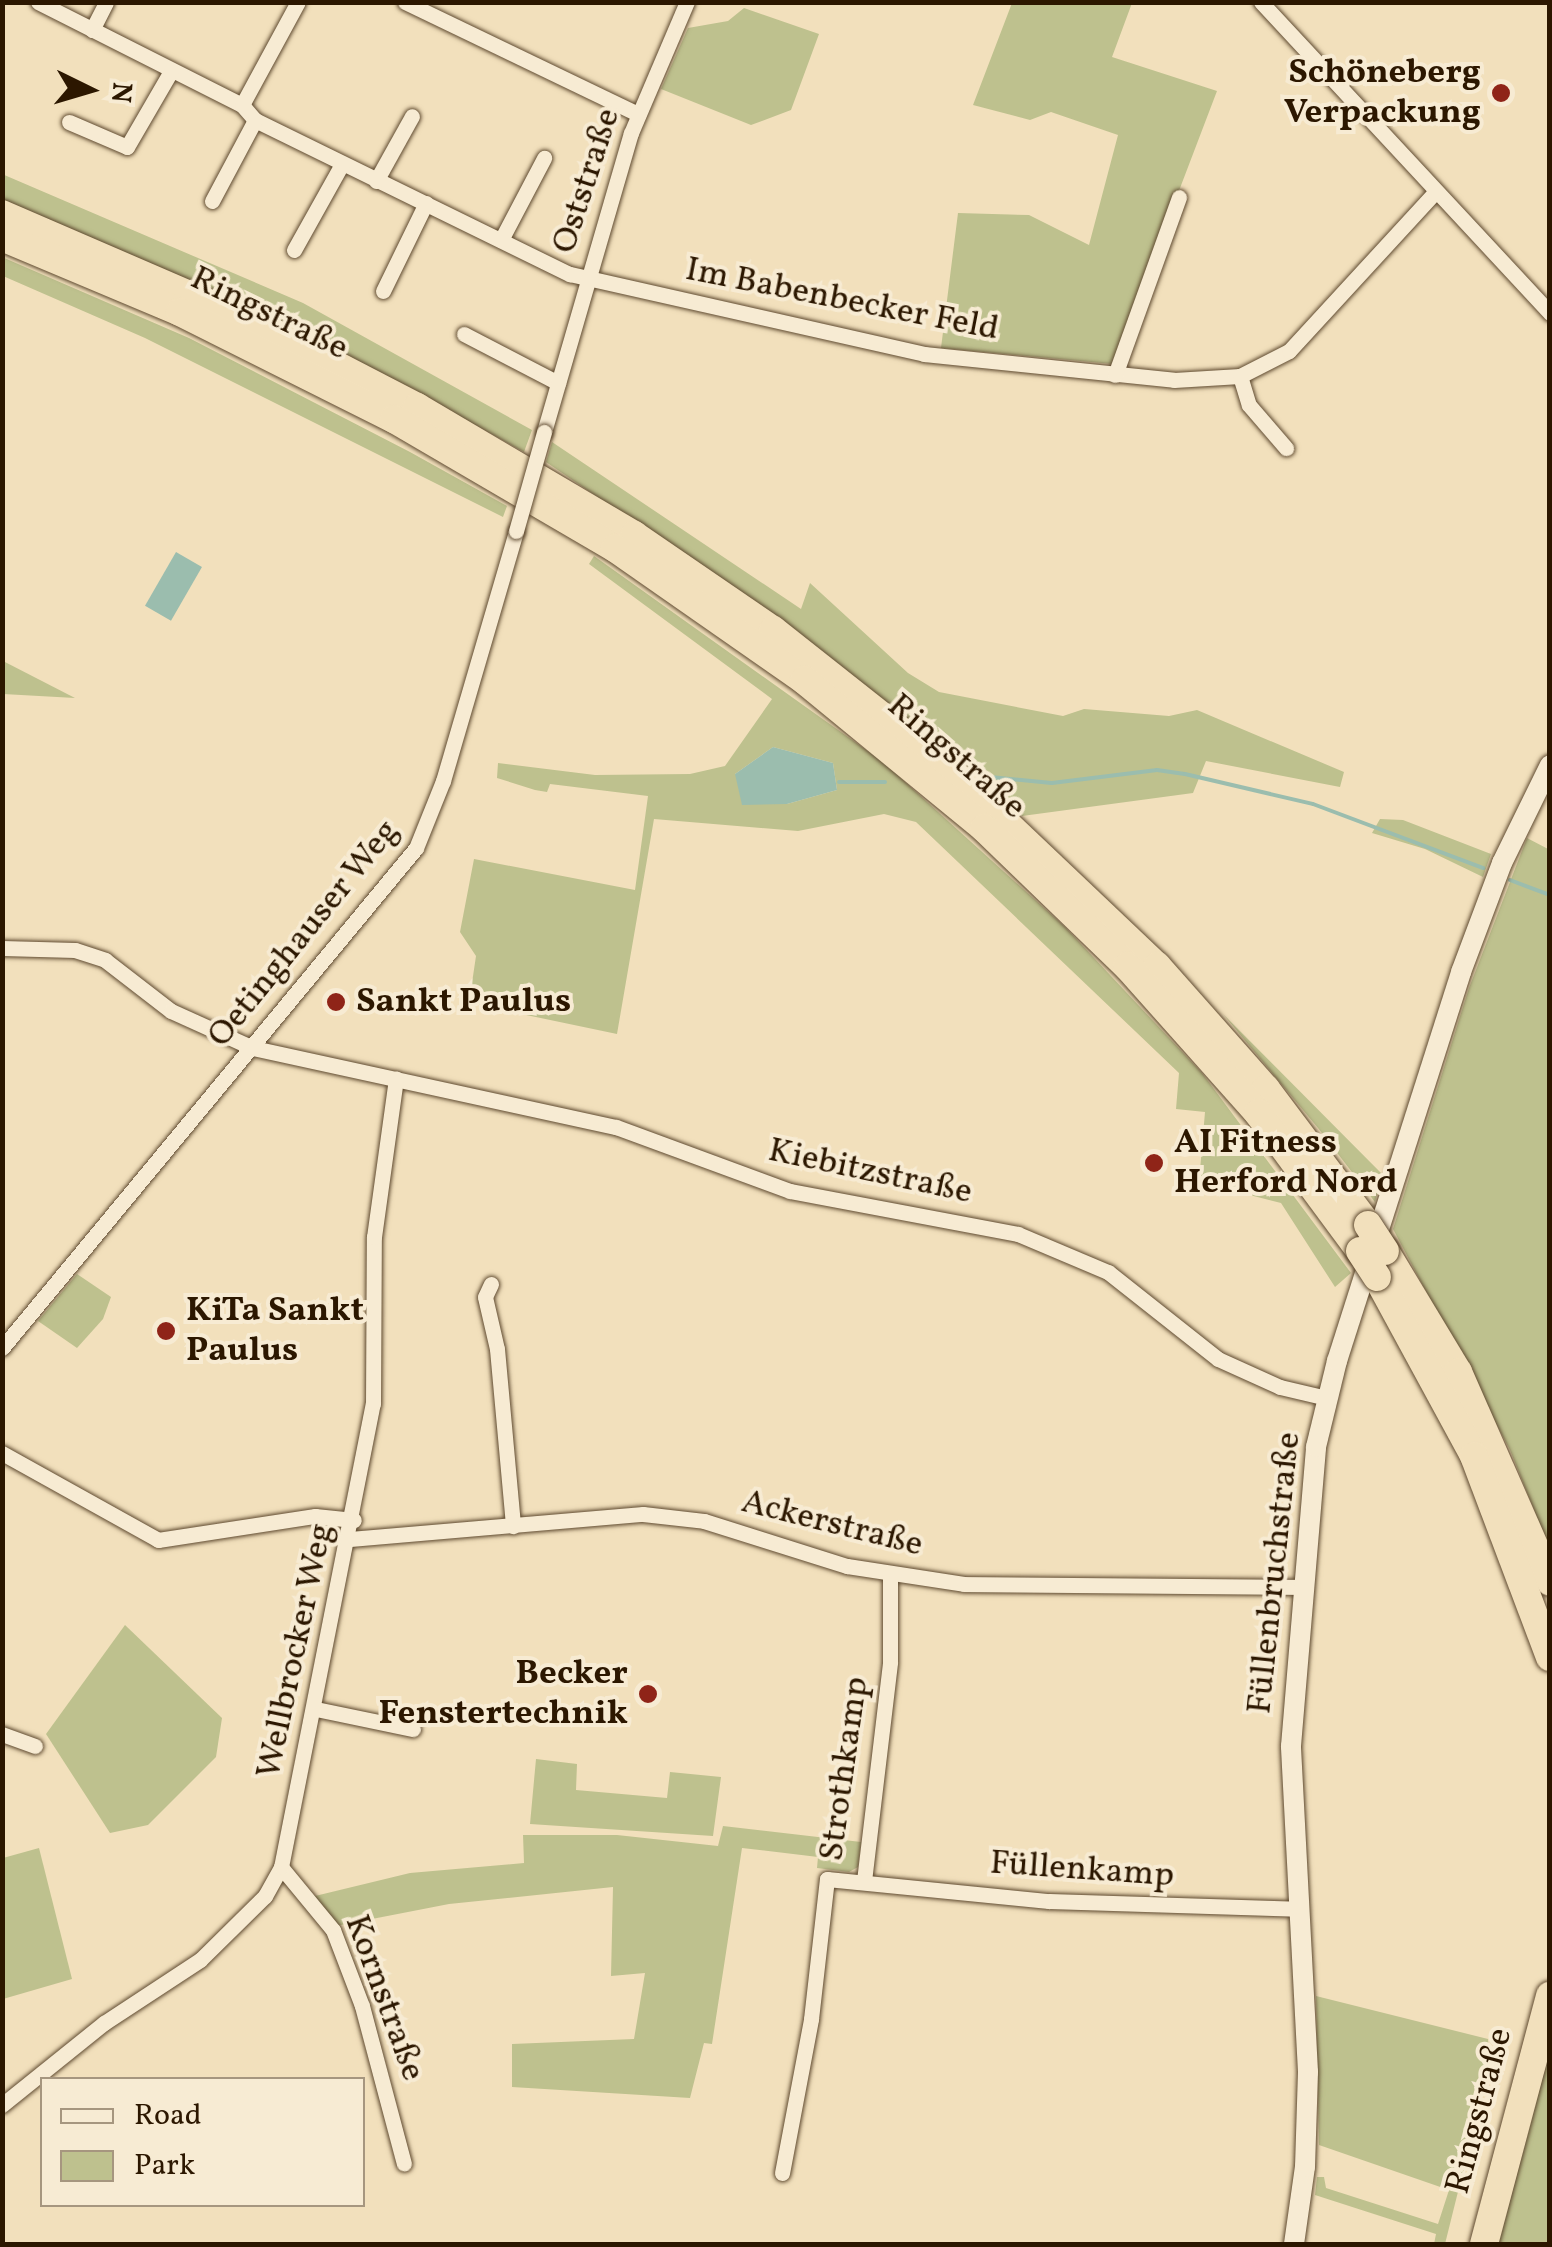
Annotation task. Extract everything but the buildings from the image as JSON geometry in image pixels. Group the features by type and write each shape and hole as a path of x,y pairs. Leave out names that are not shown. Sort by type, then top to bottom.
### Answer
{"highway":[{"name":"Ringstraße","path":"2,214 259,325 417,407 634,535 773,630 948,768 1118,928 1234,1050 1466,1387 1550,1582"},
{"name":"Ringstraße","path":"2,236 180,312 394,419 615,548 804,680 984,828 1127,966 1258,1113 1373,1251 1474,1456 1550,1657"},
{"name":"Ringstraße","path":"1484,2244 1550,1996"}],"street":[{"name":"Im Babenbecker Feld","path":"38,2 242,106 255,120 342,164 588,278 924,354 1115,375 1240,376 1289,351 1435,192"},
{"path":"92,30 106,2"},
{"path":"242,106 298,2"},
{"path":"405,2 638,114"},
{"name":"Oststraße","path":"544,432 638,114 687,2"},
{"path":"1261,2 1550,313"},
{"path":"70,122 127,148 171,71"},
{"path":"376,180 412,116"},
{"path":"212,202 255,120"},
{"path":"502,240 544,158"},
{"path":"294,250 342,164"},
{"path":"1115,375 1179,197"},
{"path":"383,290 426,203"},
{"path":"464,334 558,383"},
{"path":"1240,376 1249,404 1286,448"},
{"name":"Oetinghauser Weg","path":"2,1348 395,878 430,823 544,432"},
{"name":"Füllenbruchstraße","path":"1294,2244 1308,2120 1290,1746 1301,1587 1327,1398 1461,972 1502,863 1550,766"},
{"name":"Kiebitzstraße","path":"2,948 75,950 105,960 170,1011 253,1048 616,1127 790,1191 1018,1234 1108,1272 1218,1359 1280,1387 1327,1398"},
{"name":"Wellbrocker Weg","path":"2,2105 104,2023 200,1960 265,1896 280,1866 354,1520 372,1404 374,1236 396,1079"},
{"path":"491,1284 485,1297 497,1349 514,1526"},
{"path":"2,1453 158,1540 315,1516 354,1520"},
{"name":"Ackerstraße","path":"350,1539 675,1515 890,1575 1011,1586 1301,1587"},
{"name":"Strothkamp","path":"782,2173 811,2019 825,1882 864,1881 890,1662 890,1575"},
{"path":"316,1709 413,1729"},
{"path":"2,1734 35,1746"},
{"name":"Kornstraße","path":"280,1866 305,1888 338,1942 404,2164"},
{"name":"Füllenkamp","path":"864,1881 1049,1900 1297,1909"}],"green space":[{"path":"1012,3 1132,3 1112,57 1217,91 1113,364 941,348 958,213 1029,215 1089,245 1118,135 1051,112 1030,120 973,105"},
{"path":"744,8 819,34 791,110 751,125 661,89 688,28 728,21"},
{"path":"2,174 303,303 532,430 524,452 300,329 3,200"},
{"path":"2,257 189,338 410,452 507,506 503,517 145,338 3,276"},
{"path":"552,442 801,609 810,583 908,673 939,692 1063,716 1084,709 1169,716 1197,710 1344,772 1340,787 1206,761 1193,793 1022,816 795,631 546,462"},
{"path":"594,556 883,762 1065,927 1202,1073 1351,1273 1335,1287 1281,1203 1199,1182 1205,1112 1176,1109 1179,1073 916,822 884,814 798,831 654,819 617,1034 469,1003 476,956 460,932 474,859 635,890 648,796 550,784 547,792 535,790 497,778 498,763 595,775 690,774 725,766 772,699 589,564","holes":["773,747 833,763 837,790 787,804 735,774"]},
{"path":"3,661 75,698 3,694"},
{"path":"1380,819 1403,820 1491,854 1483,877 1425,849 1372,833"},
{"path":"1527,838 1550,850 1549,1547 1510,1450 1393,1229 1469,988"},
{"path":"1223,1014 1382,1174 1375,1202 1318,1128"},
{"path":"77,1274 111,1297 103,1319 77,1348 38,1321"},
{"path":"125,1625 222,1718 216,1757 148,1825 110,1833 46,1734"},
{"path":"536,1759 577,1764 576,1790 667,1798 670,1772 721,1777 713,1836 530,1824"},
{"path":"723,1826 861,1842 858,1867 849,1872 817,1868 818,1857 742,1848 712,2044 704,2043 690,2098 512,2087 512,2044 634,2039 645,1973 611,1976 613,1887 449,1904 336,1926 315,1896 410,1873 524,1863 523,1835 617,1835 718,1846"},
{"path":"39,1848 72,1979 3,1999 3,1858"},
{"path":"1316,1996 1488,2039 1490,2063 1445,2244 1434,2244 1436,2234 1315,2195 1317,2177 1324,2177 1326,2188 1438,2224 1449,2190 1319,2145"},
{"path":"1549,2037 1549,2244 1497,2244"}],"shaded area":[{"path":"176,552 202,567 171,621 145,606"},
{"path":"773,747 833,763 837,790 787,804 742,805 735,774"}],"waterway":[{"path":"990,777 1052,783 1157,770 1185,774 1313,804 1483,868"},
{"path":"839,782 885,782"},
{"path":"1510,880 1550,895"}],"place":[{"name":"Schöneberg Verpackung","path":"1501,93"},
{"name":"Sankt Paulus","path":"336,1002"},
{"name":"AI Fitness Herford Nord","path":"1154,1163"},
{"name":"KiTa Sankt Paulus","path":"166,1331"},
{"name":"Becker Fenstertechnik","path":"648,1694"}]}
